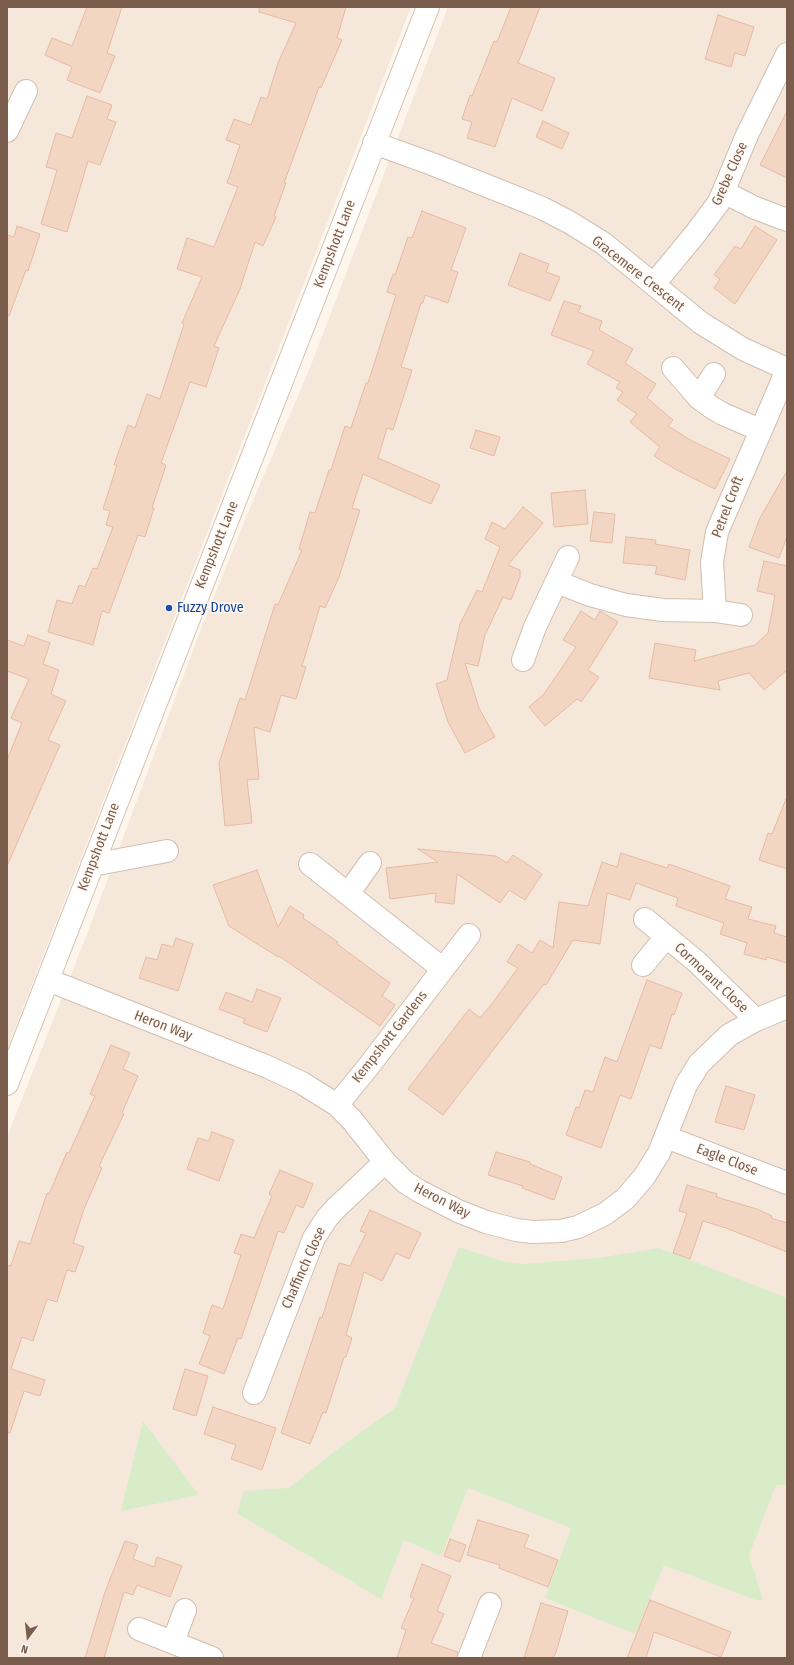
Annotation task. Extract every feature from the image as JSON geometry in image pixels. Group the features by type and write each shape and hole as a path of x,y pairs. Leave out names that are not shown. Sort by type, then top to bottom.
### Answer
{"street":[{"name":"Kempshott Lane","path":"7,1084 428,7"},
{"name":"Grebe Close","path":"654,284 707,220 724,192 747,135 787,54"},
{"path":"8,125 26,91"},
{"name":"Gracemere Crescent","path":"374,144 432,164 542,208 603,243 682,308 721,336 743,349 787,369"},
{"path":"724,192 753,207 787,220"},
{"path":"673,368 699,398 723,414 760,430"},
{"name":"Petrel Croft","path":"715,611 712,562 717,532 787,369"},
{"path":"699,398 714,374"},
{"path":"523,660 535,627 568,557"},
{"path":"557,582 590,595 626,605 663,610 715,611 741,615"},
{"path":"92,865 167,851"},
{"path":"348,894 370,863"},
{"path":"310,864 443,969"},
{"name":"Cormorant Close","path":"645,919 697,962 756,1020"},
{"name":"Kempshott Gardens","path":"337,1105 469,935"},
{"name":"Cormorant Close","path":"642,965 666,937"},
{"name":"Heron Way","path":"48,980 268,1067 318,1092 337,1105 352,1120 385,1162 405,1182 458,1211 492,1224 516,1230 549,1232 578,1227 605,1214 625,1199 648,1172 659,1152 686,1085 699,1064 729,1035 756,1020 787,1007"},
{"name":"Eagle Close","path":"666,1137 787,1183"},
{"name":"Chaffinch Close","path":"254,1393 314,1238 327,1218 336,1208 385,1162"},
{"path":"469,1658 490,1604"},
{"path":"173,1642 185,1610"},
{"path":"139,1629 212,1658"}],"shaded area":[{"path":"7,7 411,7 7,1049"},
{"path":"448,7 787,7 787,1658 7,1658 7,1137 87,934 201,629 251,505 309,370"}],"green space":[{"path":"459,1247 505,1262 523,1264 598,1258 659,1248 787,1298 787,1485 776,1485 749,1556 763,1600 756,1600 664,1565 635,1634 545,1598 571,1528 468,1488 441,1556 404,1540 381,1599 237,1513 244,1491 289,1488 343,1445 395,1408"},
{"path":"143,1421 199,1495 121,1511"}],"building":[{"path":"87,7 122,7 107,53 115,56 100,93 67,80 72,67 45,55 52,38 72,46"},
{"path":"259,7 346,7 337,38 342,40 321,88 319,87 284,183 286,183 274,216 276,217 263,246 255,242 240,289 214,346 219,348 206,387 190,382 161,463 166,465 152,508 154,508 145,537 138,535 109,613 102,611 93,645 48,632 57,600 72,604 79,585 85,587 93,568 97,569 113,527 106,525 110,511 103,509 117,465 114,465 128,425 135,428 147,394 160,399 184,324 182,323 202,277 177,269 187,238 214,247 238,187 227,183 240,145 226,140 234,119 251,125 261,97 267,99 278,63 296,23 259,12"},
{"path":"511,7 540,7 518,63 555,78 542,111 512,98 495,147 467,138 472,122 462,119 470,95 472,96 494,41 497,42"},
{"path":"718,15 754,27 745,56 735,53 731,67 705,59"},
{"path":"87,96 112,105 107,119 116,122 100,165 88,161 67,232 41,224 57,170 46,167 56,133 72,138"},
{"path":"787,111 787,178 760,165"},
{"path":"543,121 569,133 562,149 536,137"},
{"path":"422,211 466,228 451,270 458,272 448,303 425,295 423,303 421,303 401,367 412,370 393,430 387,428 378,458 440,485 431,504 363,474 352,508 360,510 339,577 325,608 320,606 302,666 306,667 296,699 281,695 270,732 254,727 259,779 247,780 252,823 225,826 219,763 240,698 245,700 275,604 278,605 302,550 299,549 310,512 315,513 345,426 351,428 366,383 368,383 396,295 387,292 393,274 395,275 408,237 412,238"},
{"path":"17,226 40,234 28,271 26,270 9,316 7,315 7,235 14,237"},
{"path":"755,226 777,240 735,304 714,288 720,279 714,275 735,246 741,249"},
{"path":"520,253 549,264 546,272 560,277 550,301 508,285"},
{"path":"564,301 581,306 578,312 602,321 599,330 633,349 625,363 656,384 647,398 673,420 668,426 692,441 730,459 715,489 675,469 654,456 660,447 630,422 637,414 617,400 623,392 616,388 620,382 587,364 594,351 551,335"},
{"path":"476,430 500,437 494,456 470,448"},
{"path":"787,471 787,537 779,558 749,547 760,518"},
{"path":"585,490 588,524 554,527 551,493"},
{"path":"523,507 543,523 508,565 520,570 520,577 511,600 503,597 485,635 478,666 465,663 479,708 495,737 465,753 448,722 436,684 447,680 460,624 477,590 482,592 500,547 485,539 492,522 505,529"},
{"path":"594,512 615,514 612,543 590,541"},
{"path":"626,537 656,540 655,544 690,550 685,580 655,574 657,566 623,563"},
{"path":"764,561 787,566 787,670 764,690 749,673 718,681 720,690 649,678 655,643 696,650 694,661 755,645 768,633 775,595 757,591"},
{"path":"581,611 595,620 600,611 618,622 588,670 599,677 581,702 577,699 545,726 529,707 544,694 576,647 563,640"},
{"path":"28,635 50,643 43,664 59,670 51,694 66,701 48,740 60,745 7,866 7,760 22,723 11,718 29,679 7,671 7,640 24,646"},
{"path":"786,799 787,869 759,860 768,833 772,834"},
{"path":"418,849 496,856 507,863 513,855 542,874 525,900 509,890 500,903 457,874 454,904 435,902 436,893 390,899 386,868 438,862"},
{"path":"621,853 667,868 669,864 730,886 725,899 752,907 748,919 776,926 774,933 787,937 787,963 767,957 766,960 744,954 747,943 720,934 724,923 676,906 678,898 636,883 630,900 607,893 600,944 573,940 546,985 544,984 443,1115 408,1089 469,1009 480,1018 491,1005 518,968 507,962 518,944 532,953 540,940 553,948 559,902 588,906 602,862 617,867"},
{"path":"257,870 278,927 290,906 304,915 303,918 338,942 337,944 390,983 382,996 395,1005 380,1026 279,956 278,957 229,926 213,885"},
{"path":"176,938 193,944 178,991 139,978 146,957 157,960 162,944 173,947"},
{"path":"647,980 682,993 674,1015 672,1014 661,1049 650,1045 631,1099 620,1095 601,1148 566,1135 576,1107 579,1108 585,1090 593,1092 605,1057 617,1062"},
{"path":"257,989 281,998 267,1032 243,1023 245,1019 219,1009 226,992 252,1002"},
{"path":"111,1045 130,1053 123,1069 138,1076 122,1113 124,1114 99,1166 102,1168 84,1209 73,1243 84,1247 75,1272 67,1270 57,1302 47,1299 33,1341 22,1337 11,1369 45,1380 40,1396 24,1391 10,1433 7,1433 7,1265 11,1266 19,1241 30,1244 47,1193 49,1194 67,1152 69,1153 95,1096 90,1094"},
{"path":"726,1086 755,1095 744,1130 715,1122"},
{"path":"212,1132 234,1140 219,1181 187,1169 198,1138 209,1141"},
{"path":"496,1152 530,1162 530,1164 562,1177 554,1200 522,1188 523,1186 488,1175"},
{"path":"280,1170 313,1184 303,1208 296,1205 284,1233 278,1231 241,1339 238,1338 224,1374 199,1364 210,1336 203,1333 212,1305 223,1309 241,1255 234,1253 241,1234 254,1238 272,1196 269,1194"},
{"path":"687,1185 717,1194 716,1197 757,1209 772,1216 771,1218 787,1223 787,1252 726,1228 703,1221 690,1259 673,1253 687,1213 679,1211"},
{"path":"370,1210 421,1233 409,1259 396,1253 382,1281 364,1272 346,1335 352,1338 346,1357 344,1357 326,1413 323,1412 310,1444 281,1433 320,1317 322,1318 339,1263 350,1266 366,1233 360,1231"},
{"path":"185,1369 208,1376 196,1416 173,1409"},
{"path":"213,1407 276,1428 262,1470 231,1459 236,1445 204,1434"},
{"path":"478,1520 529,1535 524,1547 558,1560 548,1587 499,1568 500,1565 467,1555"},
{"path":"450,1539 466,1545 460,1562 444,1556"},
{"path":"125,1541 138,1545 133,1559 154,1567 157,1557 182,1566 170,1597 137,1585 133,1595 124,1592 104,1658 85,1658 105,1592"},
{"path":"422,1564 451,1576 437,1611 444,1614 431,1643 458,1652 457,1658 397,1658 406,1630 401,1628 414,1598 410,1597"},
{"path":"650,1600 731,1632 721,1657 654,1632 646,1658 627,1658"},
{"path":"541,1603 568,1611 556,1652 553,1658 524,1658"}],"place":[{"name":"Fuzzy Drove","path":"169,608"}]}
